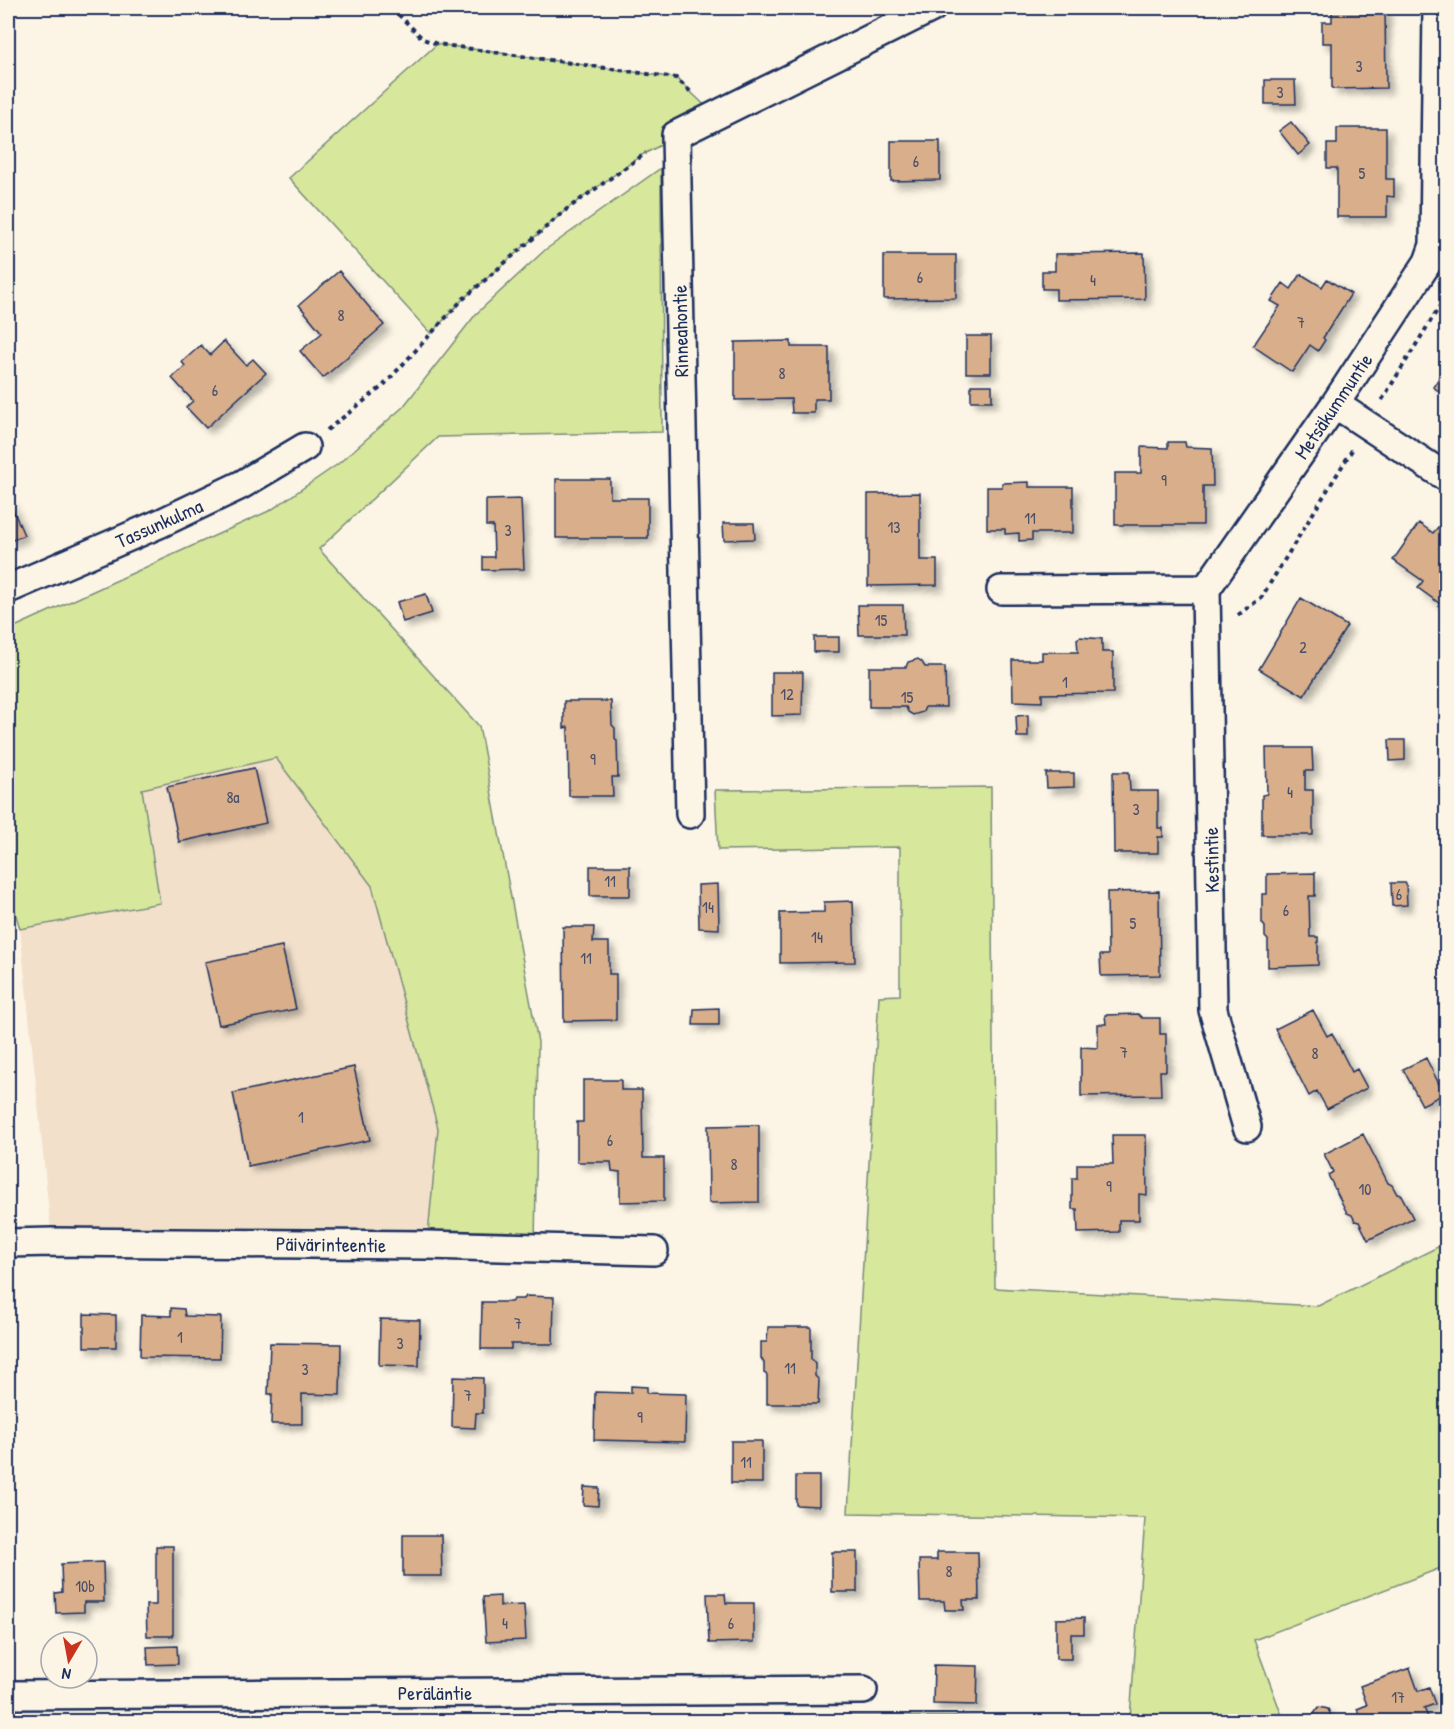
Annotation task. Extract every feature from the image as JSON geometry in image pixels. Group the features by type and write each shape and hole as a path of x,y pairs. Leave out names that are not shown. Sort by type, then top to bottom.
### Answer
{"street":[{"path":"676,135 932,8"},
{"name":"Metsäkummuntie","path":"1206,589 1335,404 1428,262 1434,244 1437,8"},
{"name":"Rinneahontie","path":"676,135 690,814"},
{"path":"1335,404 1446,477"},
{"name":"Tassunkulma","path":"8,589 161,523 241,485 305,447"},
{"path":"1001,590 1206,589"},
{"name":"Kestintie","path":"1206,589 1213,1010 1248,1127"},
{"name":"Päivärinteentie","path":"8,1243 427,1245 654,1251"},
{"name":"Peräläntie","path":"8,1695 863,1690"}],"path":[{"path":"392,8 423,39 437,44 676,78 716,116"},
{"path":"305,447 383,387 462,300 567,209 642,155 676,135"},
{"path":"1207,637 1261,598 1446,296"}],"shaded area":[{"path":"276,758 372,886 438,1128 427,1245 52,1242 20,929 159,903 141,789"}],"green space":[{"path":"437,44 676,78 716,116 642,155 567,209 462,300 431,334 289,178"},
{"path":"661,168 662,432 438,437 319,549 479,726 538,1042 535,1248 427,1245 438,1128 372,886 276,758 142,789 160,903 20,929 8,888 8,630 271,510 338,464 403,407 476,314 545,250"},
{"path":"991,787 995,1288 1318,1306 1446,1243 1446,1566 1254,1640 1284,1721 791,1721 791,1715 1130,1718 1145,1518 848,1513 879,996 900,995 900,847 718,850 715,790"}],"building":[{"path":"1332,8 1385,8 1386,88 1332,89 1332,43 1322,43 1322,22 1332,22"},
{"path":"1265,80 1295,80 1296,104 1265,104"},
{"path":"1291,122 1310,145 1298,155 1279,131"},
{"path":"1337,128 1386,128 1386,179 1394,179 1394,197 1387,196 1387,217 1337,217 1337,168 1327,168 1327,144 1337,144"},
{"path":"891,141 940,141 940,180 891,181"},
{"path":"1144,253 1145,299 1056,300 1056,289 1042,289 1042,271 1055,271 1055,254"},
{"path":"884,255 956,255 956,298 884,299"},
{"path":"339,271 384,325 323,378 300,351 322,333 299,305"},
{"path":"1301,274 1322,287 1327,279 1351,294 1323,338 1325,340 1318,351 1310,345 1292,372 1253,346 1280,306 1271,301 1283,283 1291,289"},
{"path":"966,336 991,336 991,373 966,373"},
{"path":"224,341 246,365 253,359 266,373 206,428 186,407 193,401 172,378 185,366 182,362 201,345 210,355"},
{"path":"791,341 791,347 829,347 829,399 814,399 814,413 792,413 791,399 735,400 735,342"},
{"path":"1446,367 1446,396 1433,387"},
{"path":"971,385 992,385 992,401 971,401"},
{"path":"1168,442 1185,442 1186,447 1212,448 1213,486 1203,486 1203,525 1115,525 1115,473 1141,473 1141,447 1168,448"},
{"path":"556,479 610,479 610,498 648,498 648,538 556,538"},
{"path":"1029,482 1029,487 1073,487 1073,533 1032,533 1032,540 1019,541 1019,533 1005,534 1005,529 987,529 987,487 1002,487 1002,483"},
{"path":"920,493 920,560 937,560 937,585 868,586 868,494"},
{"path":"8,498 24,535 8,542"},
{"path":"521,499 524,569 483,570 483,557 494,557 493,526 486,526 486,500"},
{"path":"723,523 754,523 755,539 724,540"},
{"path":"1419,523 1433,533 1438,527 1446,533 1446,608 1418,588 1423,581 1393,560"},
{"path":"426,594 432,613 403,622 397,602"},
{"path":"1301,598 1347,626 1304,696 1259,669"},
{"path":"858,605 903,605 904,635 859,635"},
{"path":"814,637 839,637 839,652 814,652"},
{"path":"1080,637 1102,639 1102,652 1113,652 1113,693 1042,694 1042,702 1013,701 1012,660 1042,660 1042,652 1078,652 1077,639"},
{"path":"918,659 925,667 945,667 946,707 925,707 923,712 913,715 906,707 869,707 869,667 906,667 908,662"},
{"path":"772,672 803,672 802,715 772,716"},
{"path":"564,701 611,701 612,725 615,728 617,741 618,777 612,777 613,796 569,796 568,727 564,728"},
{"path":"1028,715 1028,737 1017,737 1016,716"},
{"path":"1389,740 1405,740 1405,760 1390,761"},
{"path":"1266,748 1312,748 1313,771 1305,771 1305,790 1313,790 1313,835 1262,835 1262,795 1267,794"},
{"path":"254,768 266,823 179,842 167,787"},
{"path":"1113,772 1129,772 1130,791 1158,791 1158,828 1163,828 1163,837 1158,837 1158,853 1114,853"},
{"path":"1046,773 1074,773 1074,787 1047,788"},
{"path":"590,866 630,866 630,896 590,896"},
{"path":"1315,873 1315,896 1309,896 1310,937 1318,937 1318,965 1268,967 1268,940 1265,937 1265,927 1262,923 1262,894 1267,894 1267,874"},
{"path":"1391,883 1406,883 1407,905 1392,906"},
{"path":"718,884 719,929 699,928 698,885"},
{"path":"1159,891 1160,975 1101,976 1100,955 1108,955 1107,892"},
{"path":"853,901 855,962 780,963 780,913 824,912 824,902"},
{"path":"563,927 594,927 593,942 609,942 609,974 616,974 616,1020 564,1021"},
{"path":"282,946 296,1009 219,1025 205,962"},
{"path":"719,1008 719,1025 693,1025 694,1009"},
{"path":"1313,1010 1327,1036 1332,1033 1352,1072 1357,1069 1367,1088 1327,1109 1317,1091 1309,1096 1275,1029"},
{"path":"1138,1014 1142,1018 1160,1018 1160,1034 1166,1034 1166,1071 1160,1071 1161,1095 1081,1096 1081,1047 1098,1048 1098,1024 1106,1024 1105,1015"},
{"path":"1426,1058 1444,1094 1422,1105 1403,1069"},
{"path":"354,1067 370,1140 248,1166 233,1093"},
{"path":"583,1080 621,1080 621,1090 642,1090 643,1158 664,1158 664,1201 620,1202 620,1172 612,1171 611,1162 577,1162 577,1122 583,1122"},
{"path":"759,1125 759,1202 709,1203 708,1126"},
{"path":"1363,1134 1388,1183 1392,1185 1397,1194 1401,1195 1413,1218 1368,1240 1359,1222 1347,1213 1328,1175 1333,1172 1324,1154"},
{"path":"1112,1135 1146,1135 1147,1195 1139,1194 1139,1220 1119,1220 1119,1232 1078,1233 1077,1209 1072,1209 1072,1178 1077,1178 1077,1164 1113,1164"},
{"path":"526,1296 554,1297 553,1344 511,1344 511,1349 481,1349 482,1302 511,1302 514,1299 524,1299"},
{"path":"171,1308 184,1309 185,1316 221,1317 220,1358 140,1357 141,1315 171,1316"},
{"path":"84,1314 116,1315 116,1347 84,1347"},
{"path":"380,1319 420,1320 419,1366 379,1365"},
{"path":"768,1327 811,1327 811,1359 815,1364 815,1376 819,1380 818,1404 767,1404 767,1375 764,1373 764,1363 761,1358 761,1342 767,1342"},
{"path":"270,1343 341,1344 340,1395 302,1394 302,1424 271,1424 272,1394 268,1394"},
{"path":"453,1377 483,1378 483,1413 476,1413 475,1428 452,1427"},
{"path":"631,1386 647,1387 647,1393 686,1394 685,1442 594,1440 595,1392 631,1393"},
{"path":"731,1441 762,1441 762,1483 731,1483"},
{"path":"796,1476 819,1476 819,1506 796,1505"},
{"path":"584,1487 599,1488 598,1506 583,1505"},
{"path":"403,1535 441,1535 442,1576 403,1576"},
{"path":"156,1546 173,1546 173,1636 147,1636 146,1605 156,1605"},
{"path":"832,1552 857,1552 857,1592 832,1592"},
{"path":"937,1552 978,1552 979,1600 963,1600 964,1610 945,1610 944,1601 920,1601 919,1560 937,1560"},
{"path":"103,1562 104,1602 84,1602 84,1612 56,1613 55,1593 62,1592 61,1564"},
{"path":"707,1594 725,1594 726,1603 754,1603 754,1642 709,1643"},
{"path":"500,1596 500,1606 524,1605 526,1640 486,1642 483,1597"},
{"path":"1084,1618 1084,1634 1071,1634 1071,1659 1056,1659 1056,1619"},
{"path":"177,1646 178,1664 148,1665 147,1647"},
{"path":"934,1665 978,1666 977,1705 933,1704"},
{"path":"1410,1668 1418,1691 1429,1687 1435,1704 1424,1708 1430,1722 1362,1722 1357,1709 1367,1705 1360,1686"},
{"path":"1319,1707 1328,1709 1332,1718 1329,1722 1315,1722 1313,1715"}]}
